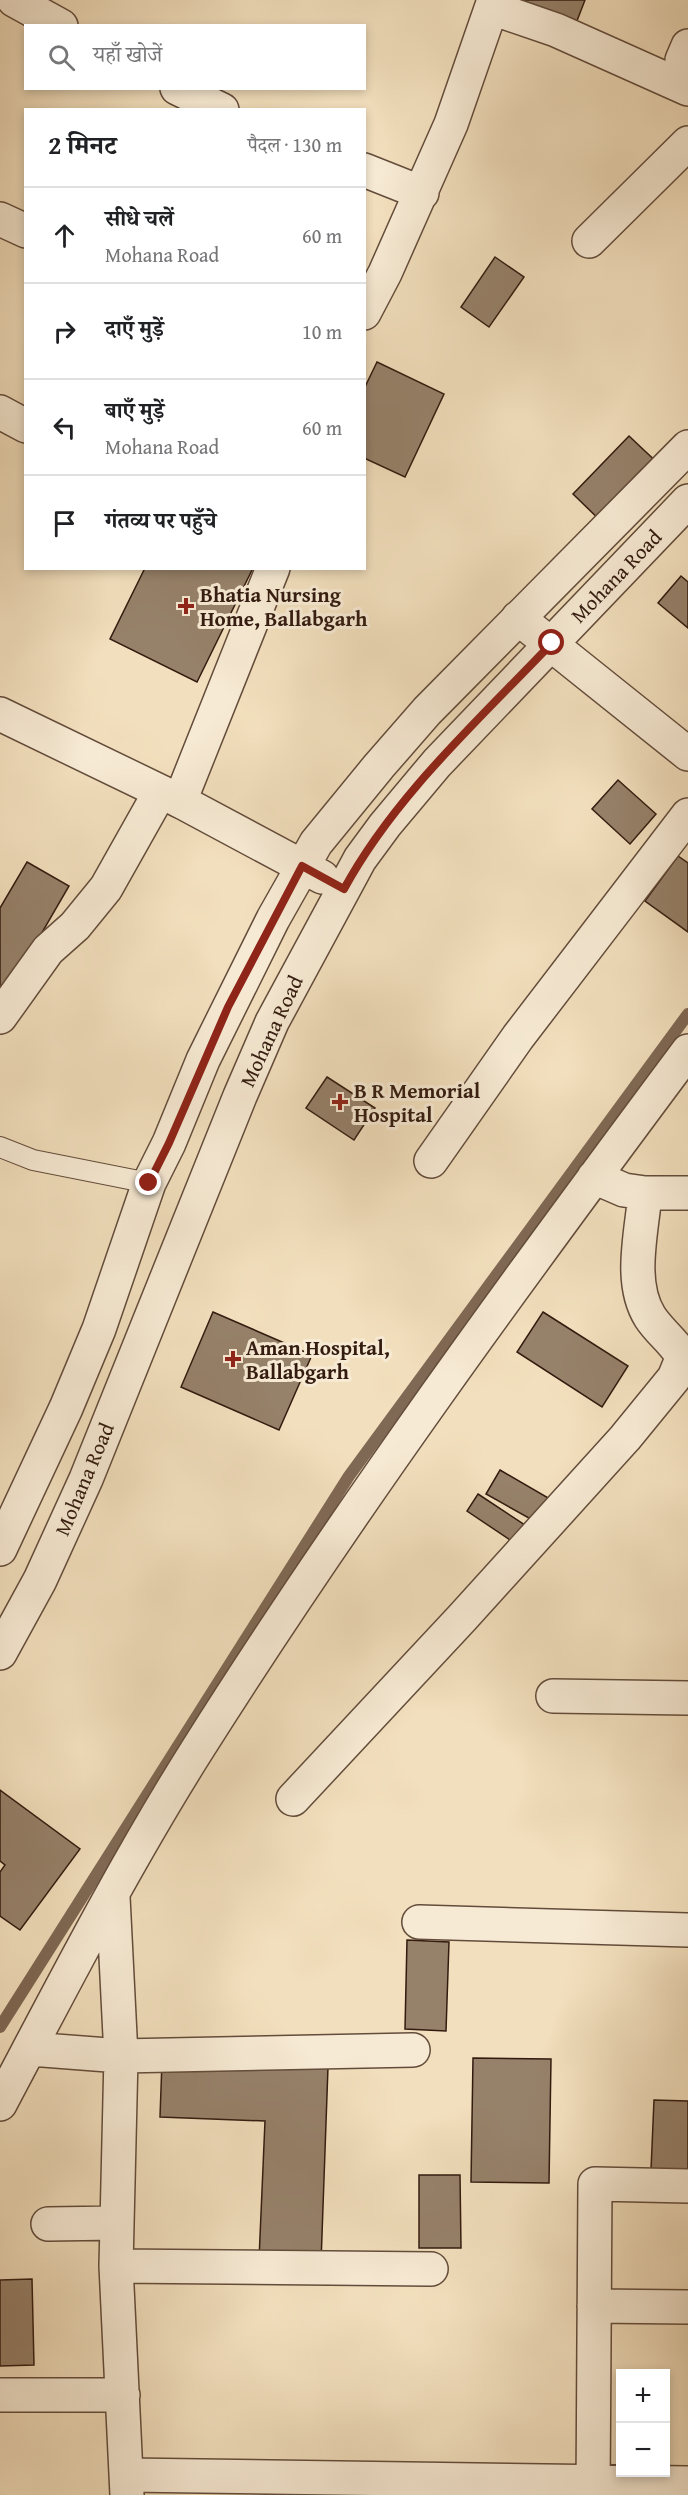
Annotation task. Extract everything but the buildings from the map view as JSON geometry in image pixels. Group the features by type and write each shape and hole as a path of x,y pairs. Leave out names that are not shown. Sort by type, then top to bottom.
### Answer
{"street":[{"path":"14,0 57,24"},
{"path":"366,309 422,193 451,124 493,4 688,89"},
{"path":"688,46 682,60 688,80"},
{"path":"181,90 218,108"},
{"path":"589,241 688,143"},
{"path":"366,171 422,193"},
{"path":"0,219 24,230"},
{"path":"0,412 24,425"},
{"name":"Mohana Road","path":"0,1549 66,1408 99,1329 149,1183 169,1143 228,1007 316,843 427,711 688,447"},
{"name":"Mohana Road","path":"0,1653 40,1580 86,1479 272,1022 360,859 437,763 688,501"},
{"path":"0,1017 48,950 75,926 106,888 170,796 272,570"},
{"path":"518,618 688,754"},
{"path":"0,714 170,796 344,889"},
{"path":"431,1161 518,1037 688,816"},
{"path":"0,2104 113,1897 196,1752 487,1322 688,1052"},
{"path":"594,1177 624,1190 645,1193 688,1193"},
{"path":"293,1798 470,1610 625,1438 674,1378 681,1360 680,1353 651,1319 640,1293 639,1254 645,1193"},
{"path":"553,1696 688,1698"},
{"path":"113,1897 121,2056 116,2266 127,2485 593,2488 688,2483"},
{"path":"419,1922 688,1930"},
{"path":"30,2049 121,2056 413,2050"},
{"path":"593,2488 595,2184 688,2186"},
{"path":"48,2224 117,2223"},
{"path":"116,2266 431,2269"},
{"path":"594,2306 688,2307"},
{"path":"0,2395 123,2395"}],"lane":[{"path":"0,1147 33,1160 149,1183"}],"waterway":[{"path":"0,2027 349,1476 688,1014"}],"place":[{"name":"Bhatia Nursing Home, Ballabgarh","path":"186,606"},
{"name":"B R Memorial Hospital","path":"340,1102"},
{"name":"Aman Hospital, Ballabgarh","path":"233,1359"}],"route":[{"path":"149,1183 169,1143 203,1060 228,1007 302,866 344,889 360,859 385,825 437,763 552,643"}]}
